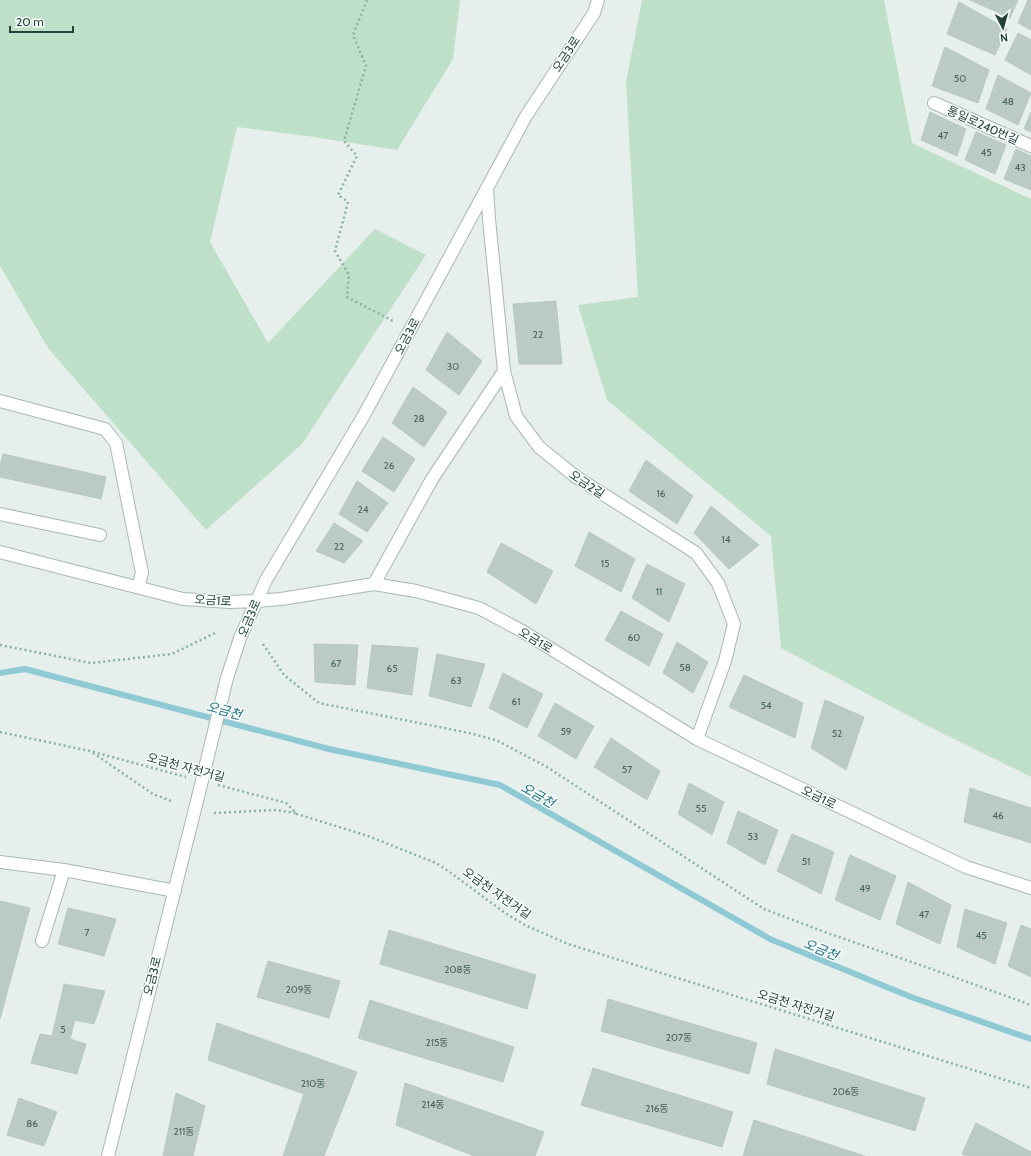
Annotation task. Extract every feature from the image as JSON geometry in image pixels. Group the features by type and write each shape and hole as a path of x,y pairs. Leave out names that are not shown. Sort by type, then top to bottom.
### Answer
{"street":[{"name":"오금3로","path":"108,1156 227,678 240,638 266,580 364,415 526,116 594,13 598,0"},
{"name":"통일로240번길","path":"934,104 1031,146"},
{"name":"오금2길","path":"487,187 504,371 516,416 539,447 576,477 696,553 718,583 734,624 725,661 697,739"},
{"path":"374,584 432,479 504,371"},
{"path":"0,401 105,429 116,443 142,573 138,587"},
{"path":"0,514 100,535"},
{"name":"오금1로","path":"0,552 183,599 230,602 256,601 281,599 374,584 416,591 479,608 522,631 697,739 966,867 1031,888"},
{"path":"0,862 64,870 175,891"},
{"path":"42,941 64,870"}],"path":[{"path":"368,0 353,35 366,66 344,141 357,156 338,195 348,202 335,251 349,275 347,297 395,322"},
{"path":"0,645 91,663 172,654 217,632"},
{"path":"263,644 284,675 319,703 469,733 496,740 547,767 764,910 1031,1005"},
{"name":"오금천 자전거길","path":"0,732 90,751 188,777"},
{"path":"90,751 153,794 171,802"},
{"name":"오금천 자전거길","path":"211,783 286,803 297,814 368,836 436,862 452,872 505,913 525,925 568,944 1031,1088"},
{"path":"214,814 275,810 297,814"}],"green space":[{"path":"0,0 460,0 453,59 397,150 237,127 210,242 268,343 375,229 426,255 302,444 206,530 48,348 0,266"},
{"path":"642,0 884,0 912,143 1031,199 1031,777 924,724 781,648 771,536 607,400 578,305 638,297 626,82"}],"building":[{"path":"970,0 1018,0 1010,18"},
{"path":"1028,0 1031,0 1031,30 1018,23"},
{"path":"959,2 1007,29 995,55 947,34"},
{"path":"1018,33 1031,40 1031,75 1005,60"},
{"path":"945,47 989,70 978,103 932,86"},
{"path":"998,75 1031,93 1018,125 986,109"},
{"path":"930,112 966,129 957,156 921,140"},
{"path":"1031,112 1031,132 1024,129"},
{"path":"976,132 1006,145 995,174 965,160"},
{"path":"1016,149 1031,156 1031,190 1004,179"},
{"path":"556,301 562,364 519,364 513,304"},
{"path":"447,332 482,361 459,395 426,370"},
{"path":"413,387 447,412 424,447 392,423"},
{"path":"383,437 415,459 394,492 362,471"},
{"path":"3,454 106,477 101,499 0,477 0,466"},
{"path":"646,460 693,496 677,524 629,491"},
{"path":"357,481 388,503 367,532 339,514"},
{"path":"711,506 759,545 729,569 694,533"},
{"path":"334,523 363,541 344,563 316,551"},
{"path":"589,532 635,559 621,592 575,566"},
{"path":"501,543 553,571 536,604 487,572"},
{"path":"647,564 685,584 669,622 632,598"},
{"path":"621,611 663,634 649,666 605,640"},
{"path":"677,642 708,662 693,693 663,673"},
{"path":"314,644 358,645 355,685 315,682"},
{"path":"372,645 418,648 412,695 367,688"},
{"path":"437,654 485,664 471,707 429,696"},
{"path":"503,673 543,694 527,728 489,708"},
{"path":"744,675 803,703 795,738 729,707"},
{"path":"825,700 864,717 846,770 811,748"},
{"path":"555,703 594,726 576,759 538,736"},
{"path":"611,738 660,771 647,800 594,767"},
{"path":"689,783 724,802 712,835 678,814"},
{"path":"970,788 1031,808 1031,843 964,822"},
{"path":"738,811 778,830 765,865 727,843"},
{"path":"792,834 834,852 821,894 777,871"},
{"path":"850,855 896,876 880,920 835,900"},
{"path":"908,882 951,905 940,944 896,924"},
{"path":"0,901 30,908 0,1019"},
{"path":"68,908 116,919 104,956 58,944"},
{"path":"965,909 1007,923 995,964 957,947"},
{"path":"1021,925 1031,929 1031,977 1008,966"},
{"path":"389,930 536,975 527,1009 380,964"},
{"path":"268,961 340,981 329,1018 257,997"},
{"path":"64,984 105,991 94,1024 75,1020 70,1039 86,1044 77,1074 31,1063 40,1034 52,1036"},
{"path":"608,999 757,1043 749,1074 601,1031"},
{"path":"370,1000 514,1047 503,1082 358,1038"},
{"path":"217,1023 357,1072 324,1156 283,1156 304,1094 208,1060"},
{"path":"775,1049 925,1098 915,1131 767,1084"},
{"path":"593,1068 733,1112 722,1147 581,1105"},
{"path":"405,1083 544,1132 535,1156 474,1156 396,1125"},
{"path":"176,1093 205,1106 193,1156 163,1156"},
{"path":"19,1098 57,1112 44,1146 7,1135"},
{"path":"754,1120 865,1156 743,1156"},
{"path":"976,1123 1031,1152 1031,1156 966,1156 962,1154"}],"waterway":[{"name":"오금천","path":"0,673 25,669 329,749 500,785 770,939 911,997 1031,1039"}]}
